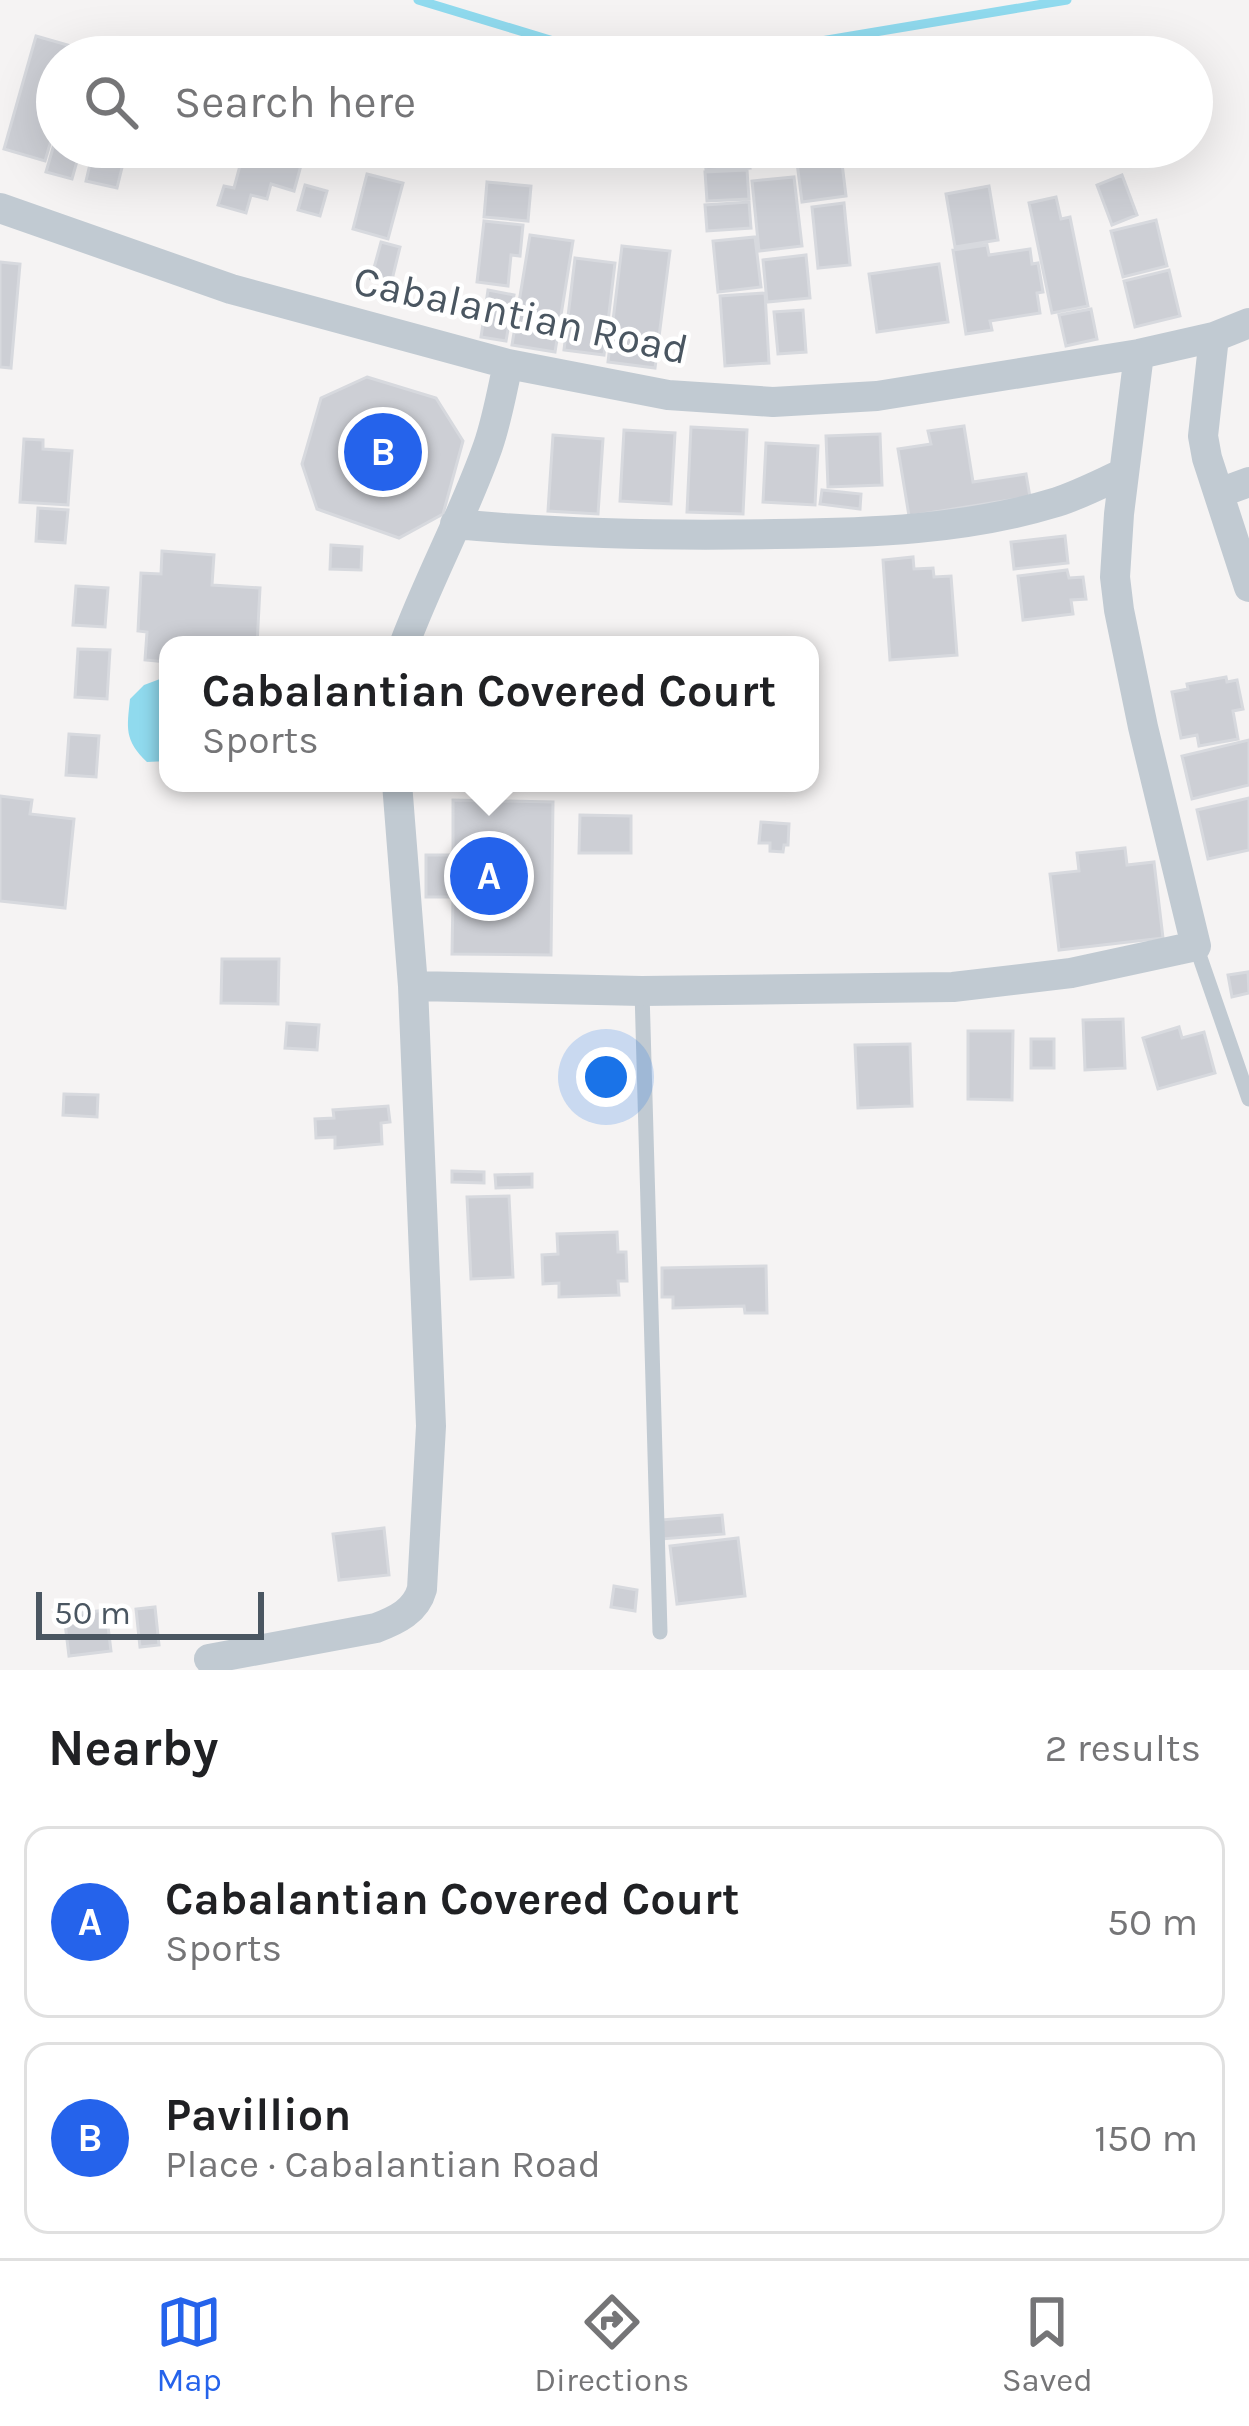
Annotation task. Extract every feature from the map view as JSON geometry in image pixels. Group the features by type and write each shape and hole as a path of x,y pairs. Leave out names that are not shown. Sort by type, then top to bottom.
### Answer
{"street":[{"name":"Cabalantian Road","path":"0,208 231,289 508,364 668,395 773,402 877,396 1139,354 1214,337 1249,323"},
{"path":"1214,337 1203,436 1249,587"},
{"path":"413,986 642,991 953,987 1070,973 1196,946 1143,727 1115,577 1139,354"},
{"path":"407,636 490,439 508,364"},
{"path":"455,524 690,536 929,529 1058,502 1124,473"},
{"path":"1219,493 1249,482"},
{"path":"209,1659 376,1628 418,1602 422,1589 431,1426 413,986 398,792"}],"lane":[{"path":"1196,946 1249,1099"},
{"path":"642,991 660,1632"}],"water":[{"path":"159,679 159,761 147,762 129,733 130,699 144,685"}],"building":[{"path":"36,36 36,158 4,149"},
{"path":"47,168 75,168 72,179 46,172"},
{"path":"89,168 122,168 117,188 86,181"},
{"path":"239,168 300,168 294,191 271,184 267,199 251,195 246,213 218,205 224,186 234,188"},
{"path":"798,168 843,168 846,196 802,202"},
{"path":"747,170 749,199 707,201 705,172"},
{"path":"367,174 403,183 388,239 353,229"},
{"path":"1122,175 1137,215 1112,225 1097,185"},
{"path":"794,177 802,246 759,251 752,181"},
{"path":"487,182 531,186 528,221 484,217"},
{"path":"305,185 327,191 320,216 298,210"},
{"path":"989,186 998,240 955,247 946,194"},
{"path":"1056,197 1061,219 1070,217 1088,306 1052,313 1029,203"},
{"path":"749,202 751,228 707,231 705,205"},
{"path":"844,203 850,265 818,268 812,207"},
{"path":"1156,220 1167,266 1123,277 1111,231"},
{"path":"484,221 523,225 520,256 511,255 508,286 477,282"},
{"path":"530,235 573,241 555,352 512,345"},
{"path":"755,237 761,287 718,292 713,241"},
{"path":"381,242 400,247 391,284 371,279"},
{"path":"987,245 989,255 1030,249 1032,264 1038,263 1043,292 1037,293 1040,313 990,321 992,330 966,334 953,250"},
{"path":"622,246 670,251 655,368 608,362"},
{"path":"806,255 810,298 767,302 763,260"},
{"path":"575,258 615,263 604,355 564,350"},
{"path":"0,262 20,264 11,368 0,367"},
{"path":"939,264 948,322 877,332 869,274"},
{"path":"1169,270 1180,316 1135,327 1124,281"},
{"path":"488,290 514,295 506,341 481,337"},
{"path":"765,293 769,363 725,366 720,296"},
{"path":"1091,309 1097,339 1066,346 1059,315"},
{"path":"803,310 806,352 778,354 774,312"},
{"path":"367,377 436,398 463,441 443,514 399,538 317,509 302,464 321,398"},
{"path":"964,426 973,482 1026,474 1030,497 909,516 898,449 931,444 928,431"},
{"path":"691,427 747,430 743,514 687,512"},
{"path":"624,430 675,433 671,504 620,501"},
{"path":"880,434 882,485 828,487 826,436"},
{"path":"553,435 603,439 598,514 548,511"},
{"path":"24,439 43,440 43,449 72,451 68,505 20,502"},
{"path":"766,443 818,446 815,505 763,502"},
{"path":"822,490 861,494 860,509 820,504"},
{"path":"38,508 68,510 65,543 36,541"},
{"path":"1065,536 1068,563 1014,569 1011,542"},
{"path":"331,545 362,547 361,570 330,569"},
{"path":"162,551 214,555 212,585 260,588 257,636 159,636 159,661 145,660 147,632 138,631 141,573 161,574"},
{"path":"913,557 914,569 933,568 934,577 951,576 957,655 890,660 883,560"},
{"path":"1067,570 1069,578 1083,577 1086,599 1071,600 1073,614 1023,620 1018,576"},
{"path":"76,586 108,588 105,627 73,625"},
{"path":"78,649 110,650 107,699 75,697"},
{"path":"1226,677 1227,682 1237,680 1243,709 1233,711 1238,739 1199,746 1197,735 1181,738 1172,692 1188,689 1187,684"},
{"path":"69,734 99,736 96,777 66,775"},
{"path":"1249,740 1249,785 1192,799 1182,756"},
{"path":"0,796 32,800 30,814 74,819 65,908 0,901"},
{"path":"1249,798 1249,850 1208,859 1197,810"},
{"path":"453,800 553,802 551,955 452,954 453,897 426,897 426,855 453,855"},
{"path":"580,815 631,816 631,853 579,853"},
{"path":"761,822 789,824 783,852 770,851 770,843 759,843"},
{"path":"1125,848 1127,865 1154,862 1163,938 1059,950 1050,874 1079,871 1077,853"},
{"path":"222,959 279,959 278,1004 221,1003"},
{"path":"1248,972 1249,993 1232,997 1228,975"},
{"path":"1123,1019 1125,1068 1085,1070 1083,1020"},
{"path":"287,1023 319,1025 317,1050 285,1048"},
{"path":"1179,1027 1182,1038 1204,1032 1215,1073 1158,1089 1143,1038"},
{"path":"968,1031 1013,1031 1012,1100 968,1099"},
{"path":"1031,1039 1054,1039 1054,1068 1031,1068"},
{"path":"910,1044 912,1106 858,1108 855,1045"},
{"path":"64,1094 98,1095 97,1117 63,1115"},
{"path":"388,1106 390,1122 381,1123 382,1144 335,1148 335,1137 316,1138 315,1119 334,1118 333,1110"},
{"path":"452,1171 484,1172 484,1183 452,1182"},
{"path":"532,1174 532,1187 496,1188 495,1175"},
{"path":"509,1196 513,1277 471,1279 467,1197"},
{"path":"617,1232 618,1252 626,1252 627,1281 618,1281 619,1295 559,1297 559,1283 543,1284 542,1255 558,1254 557,1234"},
{"path":"766,1266 767,1313 745,1313 744,1306 673,1308 673,1297 662,1297 662,1268"},
{"path":"722,1515 724,1534 662,1539 660,1520"},
{"path":"384,1528 389,1575 339,1580 333,1534"},
{"path":"738,1538 745,1596 677,1604 670,1546"},
{"path":"614,1586 637,1590 635,1611 611,1607"},
{"path":"155,1607 159,1645 140,1647 136,1609"},
{"path":"106,1610 111,1651 69,1656 64,1615"}],"waterway":[{"path":"418,0 537,36"},
{"path":"851,36 1067,0"}],"place":[{"name":"Pavillion","path":"383,452"},
{"name":"Cabalantian Covered Court","path":"489,876"}]}
